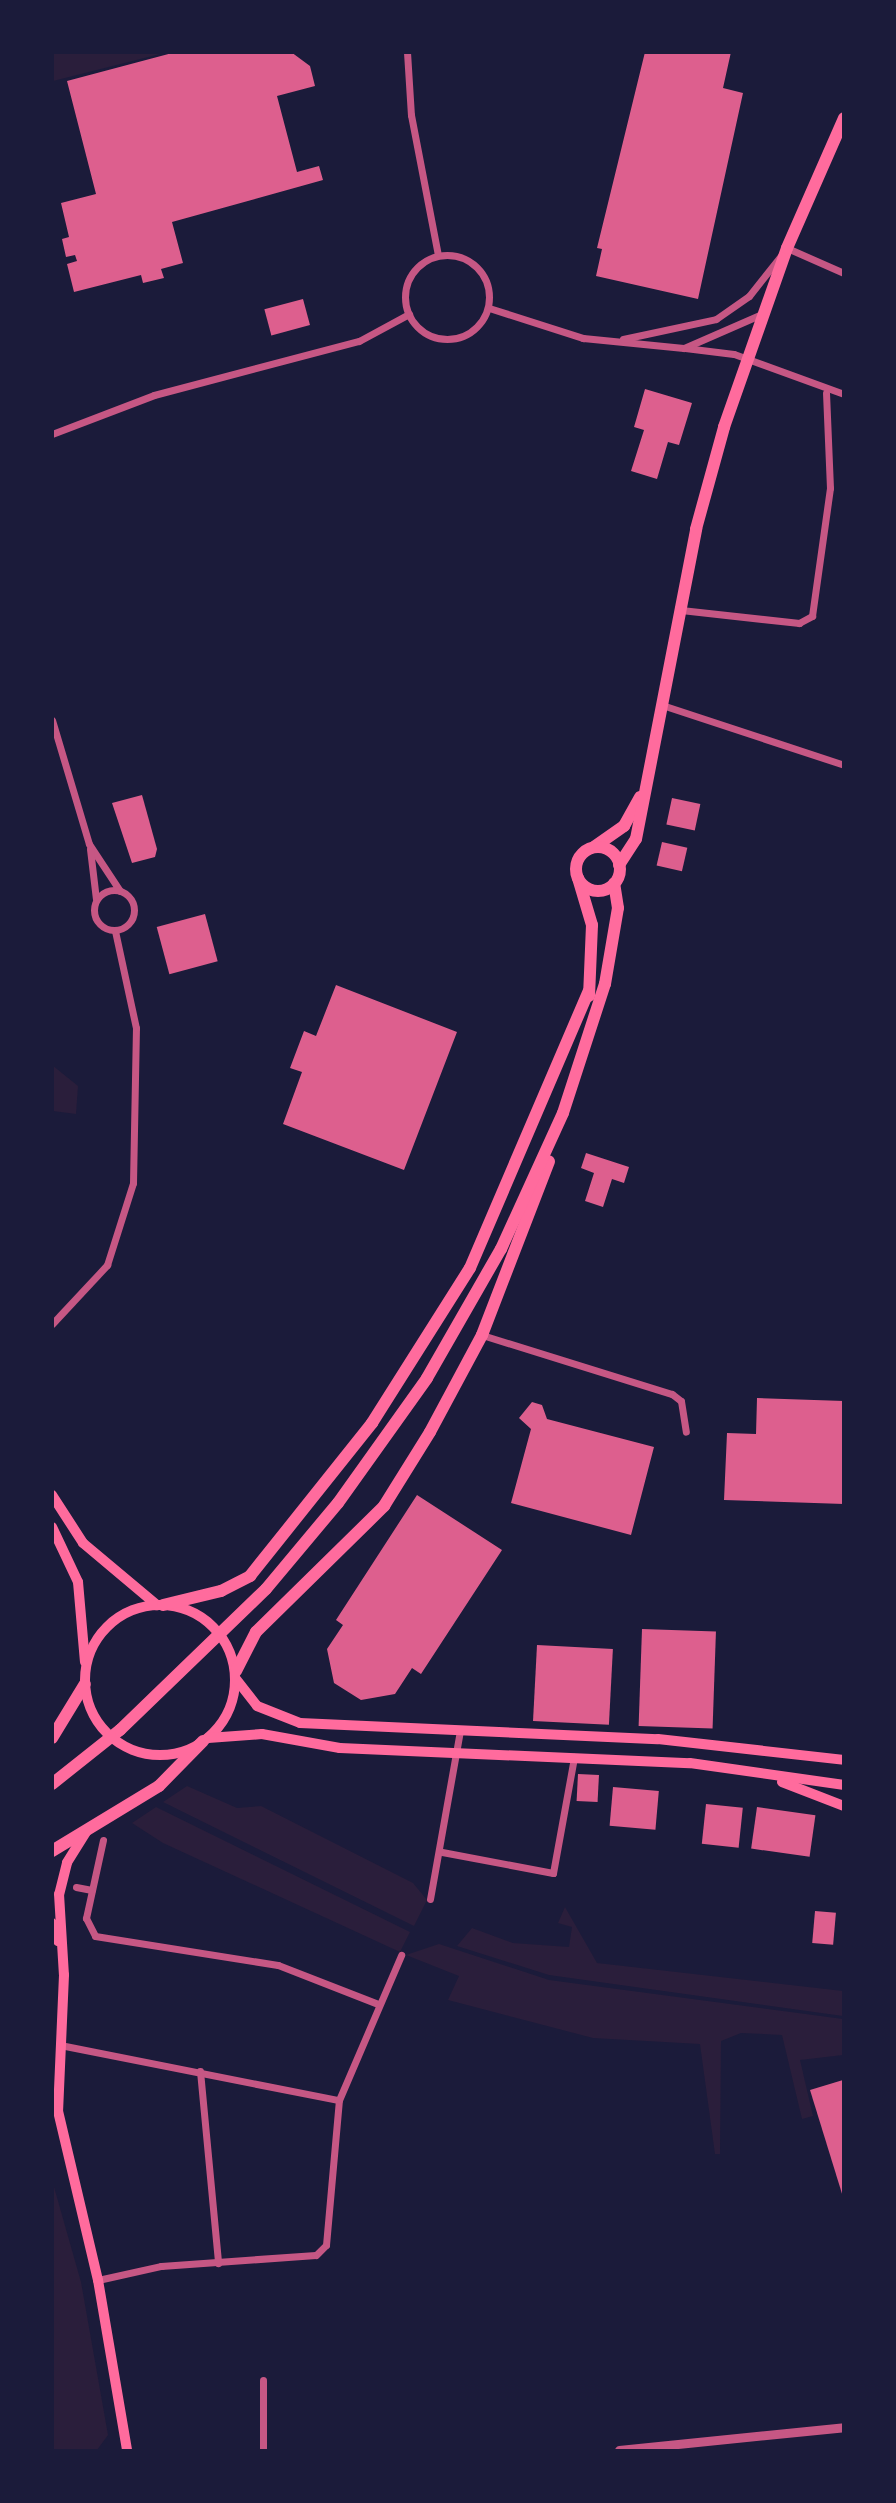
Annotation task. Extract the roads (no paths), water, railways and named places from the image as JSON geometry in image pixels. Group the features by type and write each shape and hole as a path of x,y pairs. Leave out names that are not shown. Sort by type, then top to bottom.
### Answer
{"highway":[{"path":"236,1675 256,1632 384,1506 482,1335 537,1203 611,955 618,908 614,883 619,865 636,839 665,706 699,514 762,314 787,248 844,118"},
{"path":"590,1022 590,901 578,878 579,858 624,826 647,784"},
{"path":"594,848 611,852 619,865"},
{"path":"578,878 598,891 614,883"},
{"path":"160,1605 221,1591 250,1576 372,1423 470,1268 589,991"},
{"path":"52,1784 191,1663 300,1550 388,1436 471,1307 563,1113"},
{"path":"52,1738 85,1680"},
{"path":"52,1850 159,1786 205,1740"}],"main road":[{"path":"52,1495 89,1550 160,1605"},
{"path":"52,1527 78,1583 85,1680 97,1721 128,1748 167,1755 205,1740 262,1734 340,1748 574,1757 743,1771 844,1785"},
{"path":"85,1680 90,1652 107,1626 132,1610 160,1605 191,1612 215,1628 236,1675 257,1706 284,1720 658,1740 844,1759"},
{"path":"205,1740 228,1712 236,1675"},
{"path":"743,1771 826,1794 844,1806"},
{"path":"88,1830 67,1863 59,1894 63,1958 56,2080 66,2167 97,2280 128,2451"},
{"path":"52,1923 63,1958"}],"street":[{"path":"407,52 411,115 438,255"},
{"path":"830,146 844,151"},
{"path":"608,341 667,334 716,318 749,296 787,248 844,273"},
{"path":"438,255 476,265 489,286 489,308 475,330 451,340 426,334 409,314 408,281 438,255"},
{"path":"489,308 517,322 608,341 684,348 749,360 826,393 844,394"},
{"path":"52,434 154,395 359,341 409,314"},
{"path":"684,348 762,314"},
{"path":"681,610 799,623 812,616 830,488 826,393"},
{"path":"52,440 63,430"},
{"path":"665,706 844,765"},
{"path":"52,720 89,844 98,923 115,931"},
{"path":"89,844 120,891 132,901 134,914 115,931"},
{"path":"96,900 120,891"},
{"path":"52,1324 107,1265 133,1183 136,1028 115,931"},
{"path":"482,1335 672,1394 681,1401 686,1432"},
{"path":"430,1899 461,1752 460,1731"},
{"path":"442,1852 553,1873 574,1757"},
{"path":"103,1840 86,1923 95,1936 278,1965 378,2004"},
{"path":"76,1887 92,1890"},
{"path":"97,2280 161,2266 316,2255 326,2245 339,2100 401,1955"},
{"path":"60,2045 339,2100"},
{"path":"200,2071 218,2263"},
{"path":"263,2380 263,2451"},
{"path":"620,2451 718,2446 844,2427"}]}
